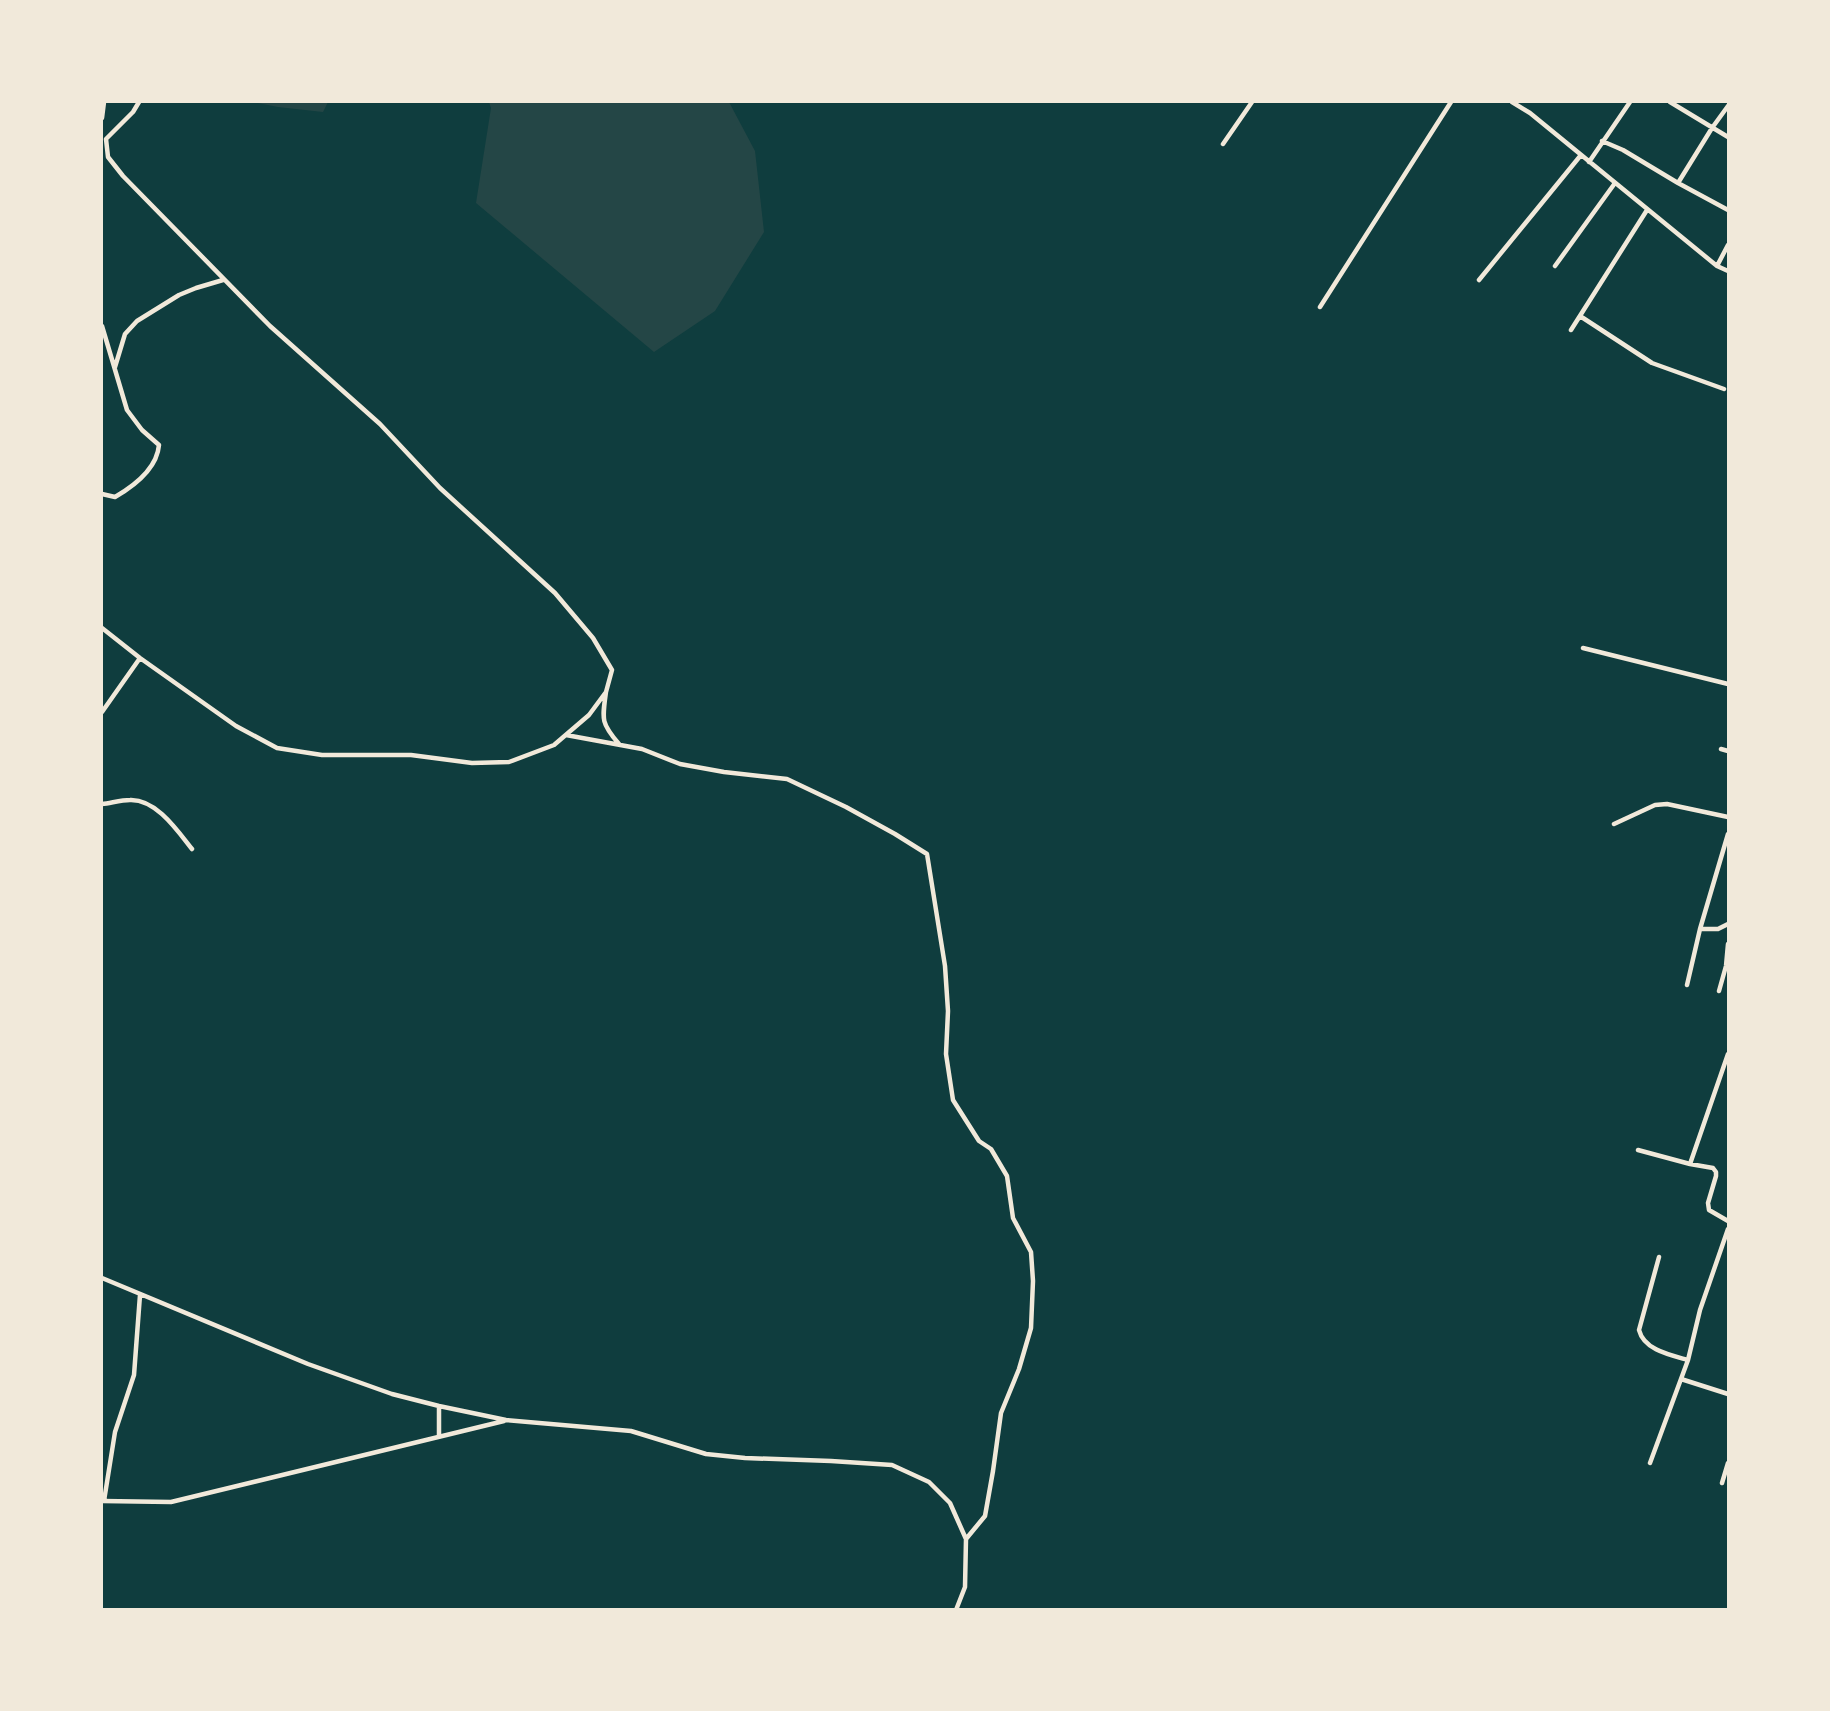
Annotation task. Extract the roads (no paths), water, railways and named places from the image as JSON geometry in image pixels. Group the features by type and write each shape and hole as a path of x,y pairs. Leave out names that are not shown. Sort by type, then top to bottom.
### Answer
{"street":[{"path":"102,118 104,102"},
{"path":"139,102 133,112 104,137 107,157 270,326 380,424 440,488 555,593 593,638 612,670 603,712 604,727 619,744"},
{"path":"1223,144 1252,102"},
{"path":"1320,307 1451,102"},
{"path":"1514,102 1647,211 1717,266 1728,271"},
{"path":"1589,162 1630,102"},
{"path":"1670,102 1728,137"},
{"path":"1678,183 1728,106"},
{"path":"1602,141 1623,150 1728,210"},
{"path":"1479,280 1581,155"},
{"path":"1555,266 1615,183"},
{"path":"1571,330 1647,211"},
{"path":"1717,266 1728,245"},
{"path":"114,368 125,334 137,321 179,295 224,279"},
{"path":"1580,316 1652,363 1724,389"},
{"path":"102,326 127,410 142,430 159,445 158,456 134,486 115,497 102,494"},
{"path":"102,628 236,726 277,748 322,755 411,755 472,764 509,762 554,745 589,715 606,692"},
{"path":"1583,648 1728,684"},
{"path":"102,712 140,658"},
{"path":"565,735 642,749 680,764 787,779 846,807 927,855 945,966 948,1011 946,1054 953,1100 979,1140 991,1149 1007,1175 1013,1218 1031,1252 1033,1281 1031,1328 1019,1369 1001,1413 985,1516 966,1539"},
{"path":"1721,749 1728,751"},
{"path":"102,804 141,801 155,809 178,831 191,849"},
{"path":"1614,824 1655,805 1667,804 1728,817"},
{"path":"1687,985 1700,929 1728,834"},
{"path":"1700,929 1718,929 1728,924"},
{"path":"1719,991 1726,966 1728,944"},
{"path":"1690,1164 1728,1054"},
{"path":"1637,1150 1713,1168 1716,1172 1708,1203 1709,1210 1728,1221"},
{"path":"1650,1462 1688,1360 1700,1310 1728,1229"},
{"path":"1659,1257 1639,1330 1640,1336 1654,1348 1688,1360"},
{"path":"102,1279 320,1368 391,1394 439,1406 506,1420 631,1431 706,1454 892,1465 929,1482 950,1503 966,1539 965,1587 956,1609"},
{"path":"140,1296 134,1375 115,1432 103,1501 171,1502 506,1420"},
{"path":"1681,1379 1728,1394"},
{"path":"439,1406 439,1437"},
{"path":"1722,1483 1728,1463"}]}
